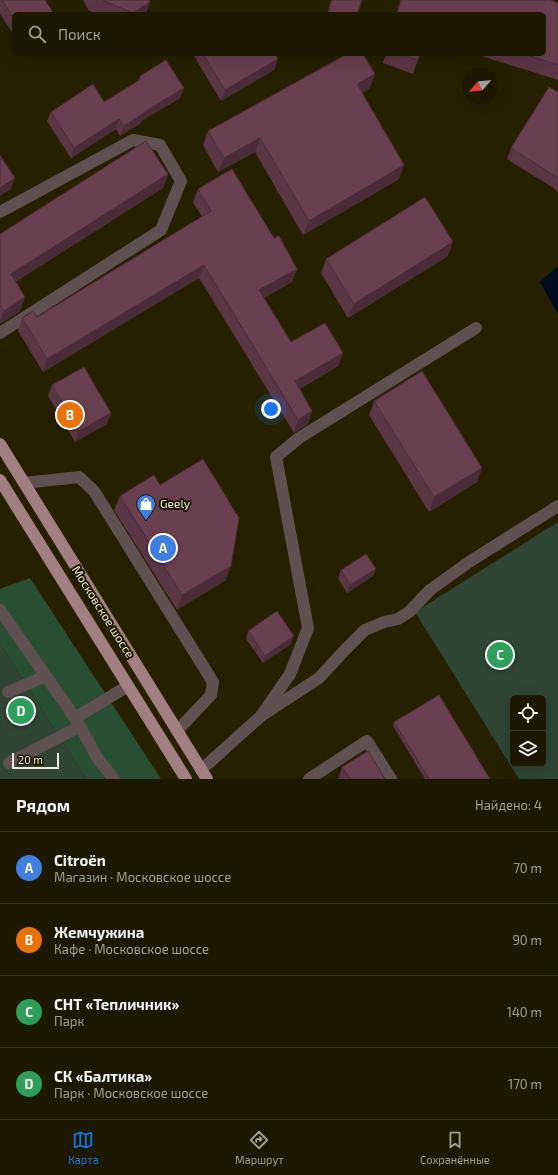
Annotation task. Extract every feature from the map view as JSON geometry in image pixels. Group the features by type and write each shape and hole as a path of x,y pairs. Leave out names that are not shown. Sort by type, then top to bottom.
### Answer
{"main road":[{"name":"Московское шоссе","path":"0,444 204,774"},
{"name":"Московское шоссе","path":"0,480 186,779"}],"street":[{"path":"0,212 134,140 160,145 181,181 161,230 0,333"},
{"path":"204,774 261,716 290,674 308,628 276,458 298,438 476,328"},
{"path":"24,483 79,476 94,492 213,682 211,695 177,731"},
{"path":"261,716 319,678 365,630 384,622 398,619 409,612 430,590 469,562 558,506"},
{"path":"0,610 77,722 98,760 114,779"},
{"path":"8,692 46,676"},
{"path":"9,763 77,722 128,686"},
{"path":"309,779 367,741 392,779"}],"green space":[{"path":"558,522 558,779 519,779 512,767 546,767 546,695 510,695 510,765 415,612"},
{"path":"30,578 161,779 86,779 0,643 0,589"},
{"path":"0,643 86,779 0,779"}],"water":[{"path":"558,266 558,312 557,313 540,282"}],"building":[{"path":"2,0 45,0 53,12 12,12 12,15"},
{"path":"102,0 149,0 150,2 135,12 131,12"},
{"path":"332,0 362,0 358,12 329,12"},
{"path":"401,0 550,0 558,3 558,65 530,56 546,56 546,12 398,12"},
{"path":"204,56 276,56 278,59 225,90"},
{"path":"343,56 364,56 375,74 357,84 404,165 309,221 260,138 224,158 208,131"},
{"path":"406,56 419,56 418,60"},
{"path":"166,60 184,88 124,126 119,119 74,148 51,112 93,84 104,102 141,79 140,76"},
{"path":"549,87 558,92 558,178 511,148"},
{"path":"146,141 168,174 11,274 25,297 4,311 0,305 0,234"},
{"path":"0,155 15,178 0,188"},
{"path":"232,169 274,238 279,236 297,269 259,290 291,342 325,323 343,353 295,381 312,411 298,420 204,265 47,359 22,318 33,311 37,317 211,211 198,189"},
{"path":"425,197 453,242 354,304 326,259"},
{"path":"84,367 111,413 79,431 52,385"},
{"path":"422,371 482,468 434,497 374,401"},
{"path":"203,459 239,518 231,566 182,595 120,496 154,475 160,485"},
{"path":"366,554 376,569 350,585 341,570"},
{"path":"277,611 294,636 265,656 248,631"},
{"path":"439,695 490,779 429,779 394,722"},
{"path":"368,751 385,779 350,779 342,767"}],"place":[{"name":"Жемчужина","path":"70,415"},
{"name":"Geely","path":"146,521"},
{"name":"Citroën","path":"163,548"},
{"name":"СНТ «Тепличник»","path":"500,655"},
{"name":"СК «Балтика»","path":"21,711"}]}
